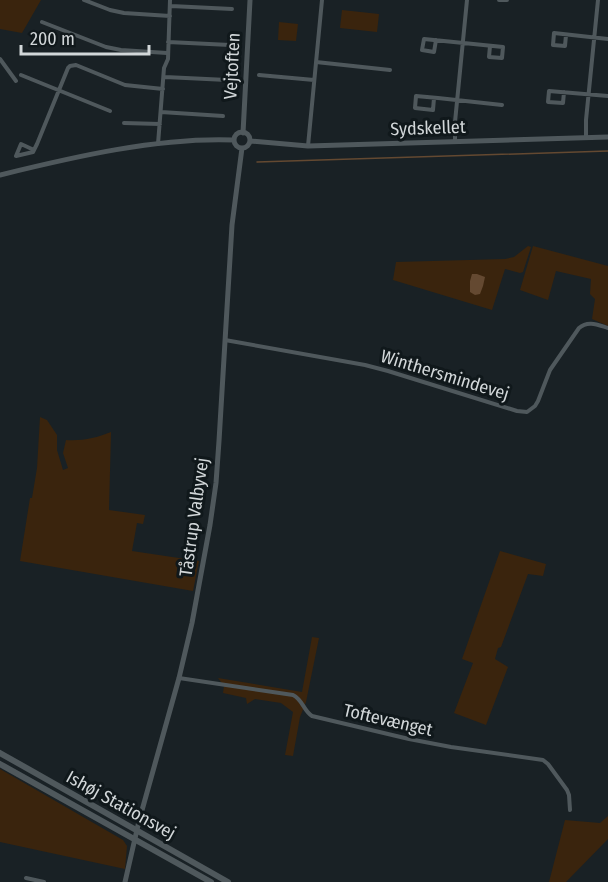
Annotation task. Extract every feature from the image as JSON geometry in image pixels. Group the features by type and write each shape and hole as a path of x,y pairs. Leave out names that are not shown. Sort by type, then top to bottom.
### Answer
{"main road":[{"name":"Ishøj Stationsvej","path":"0,753 228,882"},
{"name":"Ishøj Stationsvej","path":"0,764 211,882"}],"street":[{"path":"84,0 124,13 170,16"},
{"path":"159,144 164,68 168,59 170,0"},
{"name":"Vejtoften","path":"243,133 250,0"},
{"path":"308,146 322,0"},
{"path":"455,142 467,0"},
{"path":"499,0 507,0"},
{"path":"586,138 598,0"},
{"path":"171,6 232,9"},
{"path":"42,22 106,47 167,53"},
{"path":"566,35 608,39"},
{"path":"436,40 490,46"},
{"path":"168,42 230,45"},
{"path":"0,59 16,81"},
{"path":"316,62 390,70"},
{"path":"34,150 21,144 16,156 33,152 34,150 59,90 68,68 73,65 125,85 164,88"},
{"path":"21,75 110,111"},
{"path":"259,75 314,80"},
{"path":"165,77 227,80"},
{"path":"564,92 563,103 548,102 549,91 564,92 589,94 608,96"},
{"path":"434,98 432,110 415,108 416,96 502,105"},
{"path":"161,112 223,116"},
{"path":"123,123 160,124"},
{"path":"243,133 249,136 250,141 246,147 237,147 234,140 237,134 243,133"},
{"name":"Sydskellet","path":"250,141 308,146 608,137"},
{"path":"0,175 79,157 159,144 234,140"},
{"name":"Tåstrup Valbyvej","path":"125,882 179,678 204,559 216,483 232,225 242,148"},
{"name":"Winthersmindevej","path":"225,340 365,365 517,411 527,412 538,401 555,360 579,328 593,323 608,328"},
{"name":"Toftevænget","path":"179,678 293,695 302,701 306,712 312,716 409,739 543,760 549,764 567,790 570,810"},
{"path":"26,878 44,882"}],"shaded area":[{"path":"0,0 41,0 22,33 0,29"},
{"path":"342,10 379,14 377,32 340,28"},
{"path":"279,22 298,24 296,41 278,40"},
{"path":"528,246 531,247 523,272 505,269 492,310 393,280 396,262 505,259 514,257"},
{"path":"533,246 608,266 608,326 592,319 595,299 590,294 591,279 556,271 548,300 520,290"},
{"path":"472,274 485,277 480,294 475,295 470,292"},
{"path":"40,417 47,420 57,435 57,450 63,470 68,468 63,453 66,440 89,439 111,432 109,510 145,515 143,524 137,523 132,551 199,561 193,591 20,561 37,468"},
{"path":"500,551 546,564 543,576 528,574 501,647 498,648 495,659 508,667 486,725 454,713 473,663 462,659"},
{"path":"312,637 319,638 306,702 300,717 293,756 285,755 293,712 281,703 255,699 247,704 246,698 223,693 224,686 218,678 302,692"},
{"path":"0,769 123,840 127,846 125,869 0,842"},
{"path":"608,816 608,839 566,882 549,882 565,820 600,823"}],"waterway":[{"path":"257,162 608,151"}]}
